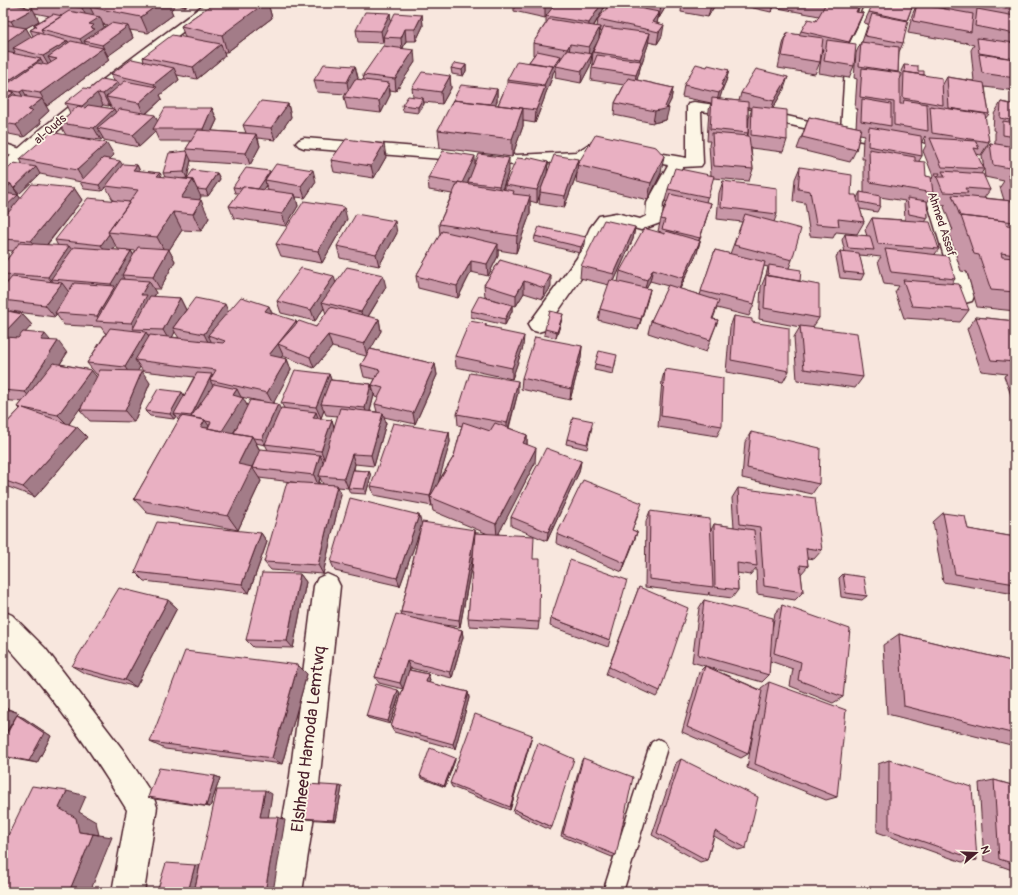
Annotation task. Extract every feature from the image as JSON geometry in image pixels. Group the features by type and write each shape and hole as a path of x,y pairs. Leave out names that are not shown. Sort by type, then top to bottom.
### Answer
{"street":[{"path":"3,15 22,3"},
{"name":"al-Quds","path":"3,172 21,154 80,104 214,3"},
{"path":"304,143 517,160 581,156 594,147 678,162 695,163 694,106 778,118 848,134 852,52 871,3"},
{"name":"Ahmed Assaf","path":"848,134 922,148 921,152 919,152 965,296"},
{"path":"3,148 21,154"},
{"path":"538,325 584,260 599,228 605,220 616,218 641,225 654,219 656,203 678,162"},
{"name":"Elshheed Hamoda Lemtwq","path":"286,892 304,784 327,586"},
{"path":"3,624 36,657 76,709 113,760 142,807 128,892"}],"lane":[{"path":"613,892 658,748"}],"building":[{"path":"58,3 90,3 82,8"},
{"path":"96,3 160,3 141,17 90,7"},
{"path":"214,3 265,3 222,35 181,26"},
{"path":"529,3 548,3 545,6"},
{"path":"556,3 602,3 589,23 546,16"},
{"path":"611,3 631,3 628,6 659,12 652,22 664,25 659,32 598,19"},
{"path":"642,3 663,3 661,6"},
{"path":"698,3 712,3 711,5"},
{"path":"815,3 860,3 856,12 863,13 849,42 801,31 808,19 816,21 825,5"},
{"path":"873,3 913,4 907,20 869,12"},
{"path":"973,3 988,3 987,6"},
{"path":"989,3 1015,3 1015,11 988,6"},
{"path":"11,4 33,9 11,21 3,19 3,8"},
{"path":"917,4 973,14 971,32 913,21"},
{"path":"977,9 1015,16 1015,34 975,26"},
{"path":"69,11 100,17 89,24 94,25 91,28 95,29 80,39 41,29"},
{"path":"365,12 390,13 381,31 356,30"},
{"path":"395,13 422,15 415,29 405,29 401,38 383,37"},
{"path":"53,14 62,16 41,29 43,33 30,30 37,26 34,25"},
{"path":"872,14 908,21 903,43 865,36"},
{"path":"549,19 600,27 589,47 570,44 567,49 533,43"},
{"path":"111,23 128,26 102,45 84,41"},
{"path":"3,24 26,28 3,44"},
{"path":"604,27 650,33 640,59 593,52"},
{"path":"38,33 68,41 43,56 13,48"},
{"path":"787,33 823,38 820,62 782,56"},
{"path":"172,35 221,44 193,67 143,57"},
{"path":"977,38 1015,43 1015,59 979,53"},
{"path":"827,40 856,44 854,66 824,61"},
{"path":"71,41 103,48 40,93 3,89 3,87 37,63 47,65 57,59 48,57"},
{"path":"861,42 899,47 898,72 859,66"},
{"path":"383,46 414,50 395,79 363,75"},
{"path":"567,50 592,54 582,71 556,66"},
{"path":"537,51 561,56 553,67 529,62"},
{"path":"6,52 41,59 8,81 3,80 3,54"},
{"path":"979,54 1015,59 1015,78 982,73"},
{"path":"597,55 641,61 636,75 592,68"},
{"path":"132,59 174,68 154,84 111,74"},
{"path":"517,61 553,66 544,85 507,80"},
{"path":"455,63 466,65 462,70 451,68"},
{"path":"324,64 355,66 347,82 314,80"},
{"path":"696,64 729,70 721,85 723,86 719,93 684,85"},
{"path":"904,65 918,66 918,71 924,71 924,75 905,72"},
{"path":"862,68 900,73 900,104 903,104 904,100 927,104 928,131 894,125 894,102 860,97"},
{"path":"756,69 788,77 774,101 741,93"},
{"path":"422,72 450,76 441,92 412,88"},
{"path":"904,72 942,78 943,105 903,98"},
{"path":"947,77 984,83 989,114 949,108"},
{"path":"628,78 673,88 665,107 669,108 655,111 615,103"},
{"path":"102,79 118,82 103,94 97,93 82,106 65,103 84,88 90,89"},
{"path":"355,79 389,83 379,101 344,97"},
{"path":"125,81 157,87 139,103 106,97"},
{"path":"508,82 545,87 536,110 498,105"},
{"path":"461,85 497,89 490,104 453,100"},
{"path":"3,90 14,92 3,101"},
{"path":"13,95 42,99 28,110 33,111 16,125 3,123 5,119 3,119 3,102"},
{"path":"408,96 423,98 418,107 402,105"},
{"path":"712,98 748,102 748,133 710,129"},
{"path":"862,99 891,104 891,126 861,121"},
{"path":"453,100 523,108 512,139 438,130"},
{"path":"261,101 288,104 271,128 243,125"},
{"path":"1001,102 1015,105 1015,121 1000,118"},
{"path":"88,105 114,109 94,128 59,123 78,106 85,108"},
{"path":"752,106 787,110 787,140 751,135"},
{"path":"930,106 985,114 989,142 932,133"},
{"path":"165,108 212,108 203,129 153,129"},
{"path":"120,109 155,115 133,135 97,128"},
{"path":"809,117 861,128 856,150 802,137"},
{"path":"1003,121 1015,123 1015,137 1003,135"},
{"path":"869,127 921,136 922,156 868,146"},
{"path":"198,130 256,134 246,153 186,149"},
{"path":"51,132 107,143 77,170 20,159"},
{"path":"712,133 749,136 753,169 714,166"},
{"path":"596,134 656,147 664,156 651,183 577,165"},
{"path":"930,138 976,141 979,149 974,148 984,169 942,167"},
{"path":"346,139 384,144 371,166 331,160"},
{"path":"990,143 1015,147 1015,169 993,165"},
{"path":"869,149 915,157 915,161 925,162 926,176 931,177 933,193 870,182"},
{"path":"187,151 188,154 184,172 163,173 169,153"},
{"path":"443,151 475,156 462,183 428,178"},
{"path":"479,154 509,158 499,186 468,182"},
{"path":"554,155 578,159 565,196 540,192"},
{"path":"527,157 548,162 537,190 505,185 517,158 526,159"},
{"path":"103,158 120,161 99,185 80,182"},
{"path":"14,163 36,167 13,188 11,184 3,183 3,174"},
{"path":"123,164 137,165 133,170 160,173 157,176 193,180 181,198 201,200 193,214 173,212 157,237 108,232 138,190 106,186"},
{"path":"276,164 313,170 301,186 265,180"},
{"path":"800,167 852,175 851,195 856,195 864,222 838,219 839,226 816,224 810,191 798,189"},
{"path":"246,168 270,171 258,189 233,187"},
{"path":"675,168 714,176 708,197 668,189"},
{"path":"193,170 217,173 206,190 197,189 193,180 187,179"},
{"path":"942,171 983,174 990,190 965,188 968,193 943,192 937,177 945,177"},
{"path":"935,173 940,173 938,177 937,177"},
{"path":"1008,174 1015,175 1015,196 1014,196"},
{"path":"723,181 777,188 777,214 721,207"},
{"path":"458,182 514,191 513,194 530,196 517,236 439,224"},
{"path":"3,183 11,184 3,191"},
{"path":"32,184 74,188 31,241 3,239 3,219"},
{"path":"243,187 295,194 282,214 229,206"},
{"path":"860,192 880,196 880,206 860,202"},
{"path":"3,193 18,195 5,207 3,207"},
{"path":"670,194 711,203 700,238 662,229 665,220 661,219"},
{"path":"952,195 1012,201 1015,208 1015,222 960,216"},
{"path":"88,198 130,202 108,232 109,234 101,245 55,240"},
{"path":"907,198 927,201 928,218 909,214"},
{"path":"304,201 344,207 318,251 276,244"},
{"path":"356,214 395,221 376,254 337,246"},
{"path":"745,214 801,229 792,260 734,245"},
{"path":"961,216 1005,221 1007,225 1015,226 1015,255 1001,253 1002,257 1015,258 1015,292 991,290 979,255 974,254"},
{"path":"872,218 930,222 939,249 878,244"},
{"path":"604,220 635,227 614,274 581,266"},
{"path":"539,227 586,237 581,247 535,236"},
{"path":"644,228 665,234 666,231 700,241 683,278 653,269 647,280 620,271"},
{"path":"442,231 498,244 487,264 471,261 457,286 416,276"},
{"path":"845,234 870,236 874,250 848,248"},
{"path":"19,243 69,246 48,277 3,274 3,265"},
{"path":"74,247 131,251 111,284 51,279"},
{"path":"138,247 169,249 153,277 122,275"},
{"path":"885,249 948,256 955,279 891,272"},
{"path":"715,250 765,262 754,304 701,291"},
{"path":"840,251 859,253 864,274 844,272"},
{"path":"500,260 551,275 544,288 524,281 516,295 484,285"},
{"path":"769,265 801,270 800,281 768,276"},
{"path":"347,267 383,275 361,312 322,302"},
{"path":"301,268 334,276 311,310 277,301"},
{"path":"766,275 819,285 819,318 764,308"},
{"path":"12,277 62,283 45,305 3,300 3,288"},
{"path":"121,279 149,281 141,295 147,295 132,323 96,321"},
{"path":"610,280 650,289 641,319 600,309"},
{"path":"903,280 959,284 969,310 912,306"},
{"path":"3,282 8,282 3,288"},
{"path":"74,283 115,286 97,316 55,313"},
{"path":"668,285 719,301 712,319 718,320 710,340 651,321"},
{"path":"150,296 180,298 163,330 133,329"},
{"path":"479,296 512,305 505,319 471,311"},
{"path":"241,297 269,306 265,311 296,321 269,355 287,359 267,393 210,380 216,370 135,360 150,335 223,343 225,341 208,335"},
{"path":"195,298 225,304 204,334 173,328"},
{"path":"330,307 379,319 364,344 328,335 310,357 278,344 299,321 316,327"},
{"path":"3,310 22,314 3,334"},
{"path":"550,311 563,314 557,332 545,329"},
{"path":"734,316 752,319 752,322 789,328 789,371 731,360"},
{"path":"976,317 1015,321 1015,362 991,360"},
{"path":"470,321 486,324 485,326 500,329 500,331 524,336 512,368 455,356"},
{"path":"800,326 857,333 863,377 804,369"},
{"path":"110,328 146,332 125,367 87,363"},
{"path":"23,332 45,334 41,340 58,341 25,392 3,390 3,341 6,337 18,338"},
{"path":"535,337 582,346 571,389 522,378"},
{"path":"370,349 435,364 413,413 375,404 383,388 372,385 380,370 361,365"},
{"path":"599,351 617,355 614,368 595,364"},
{"path":"53,363 91,370 58,415 23,408 77,427 23,487 3,480 3,427 21,408 18,407"},
{"path":"665,369 723,378 722,426 661,416"},
{"path":"100,370 142,371 125,411 80,410"},
{"path":"295,370 329,374 316,407 281,403"},
{"path":"197,373 212,374 191,416 174,414"},
{"path":"470,373 518,381 507,423 457,414"},
{"path":"330,380 371,384 365,408 321,404"},
{"path":"214,384 237,389 233,395 243,398 222,431 208,428 211,422 191,417"},
{"path":"158,389 182,392 170,414 145,411"},
{"path":"250,400 278,404 262,439 234,433"},
{"path":"281,408 316,412 313,418 332,420 321,451 265,444"},
{"path":"340,408 383,413 371,455 352,454 344,478 319,476"},
{"path":"181,416 205,420 201,427 252,436 238,464 252,467 228,516 134,499"},
{"path":"573,417 593,421 587,444 567,439"},
{"path":"463,422 490,431 495,423 527,435 523,443 536,448 496,524 430,497 454,456"},
{"path":"393,423 449,432 430,496 371,486"},
{"path":"751,432 820,448 819,484 747,468"},
{"path":"546,448 581,461 548,532 511,517"},
{"path":"260,449 320,455 314,475 252,468"},
{"path":"353,470 369,471 364,489 348,488"},
{"path":"583,480 642,503 632,530 637,532 625,563 557,534"},
{"path":"287,482 337,485 318,565 264,562"},
{"path":"738,488 815,498 822,550 806,548 808,566 800,565 803,592 764,586 760,527 740,524"},
{"path":"350,498 419,515 397,578 331,562"},
{"path":"650,511 710,519 713,587 649,579"},
{"path":"943,513 965,516 968,529 1015,537 1015,584 955,574"},
{"path":"157,522 261,533 242,584 135,572"},
{"path":"422,522 475,530 459,620 401,612"},
{"path":"714,524 754,530 757,566 737,563 738,590 715,587"},
{"path":"475,533 534,536 533,559 540,559 539,622 468,618"},
{"path":"570,560 627,580 610,640 551,618"},
{"path":"262,573 300,574 287,641 246,640"},
{"path":"843,574 864,577 867,596 846,593"},
{"path":"639,587 688,608 660,691 609,667"},
{"path":"119,588 168,600 125,680 72,666"},
{"path":"704,600 773,618 769,675 698,655"},
{"path":"782,605 850,629 843,697 798,680 801,662 774,653"},
{"path":"396,614 462,630 450,672 407,661 400,683 375,677"},
{"path":"899,634 1015,662 1015,734 904,706"},
{"path":"185,651 298,665 272,758 150,742"},
{"path":"705,666 762,691 748,754 687,727"},
{"path":"409,670 428,674 426,682 468,692 453,744 391,727"},
{"path":"769,682 846,710 837,797 755,764"},
{"path":"376,684 398,690 388,721 366,716"},
{"path":"475,714 532,735 510,807 450,783"},
{"path":"17,715 44,733 29,761 3,756 3,741"},
{"path":"538,743 574,759 552,827 514,809"},
{"path":"430,748 455,758 444,786 420,776"},
{"path":"583,758 633,777 616,855 563,834"},
{"path":"681,759 758,797 746,848 715,831 707,860 657,833"},
{"path":"889,760 972,787 977,860 889,830"},
{"path":"159,768 215,776 206,806 148,797"},
{"path":"994,780 1015,786 1015,864 999,859"},
{"path":"306,784 339,786 333,820 300,818"},
{"path":"32,786 67,791 59,808 76,818 79,832 93,834 69,892 3,892 3,846"},
{"path":"217,790 265,790 260,817 278,817 265,892 194,892"},
{"path":"166,863 195,865 188,892 157,892"}]}
